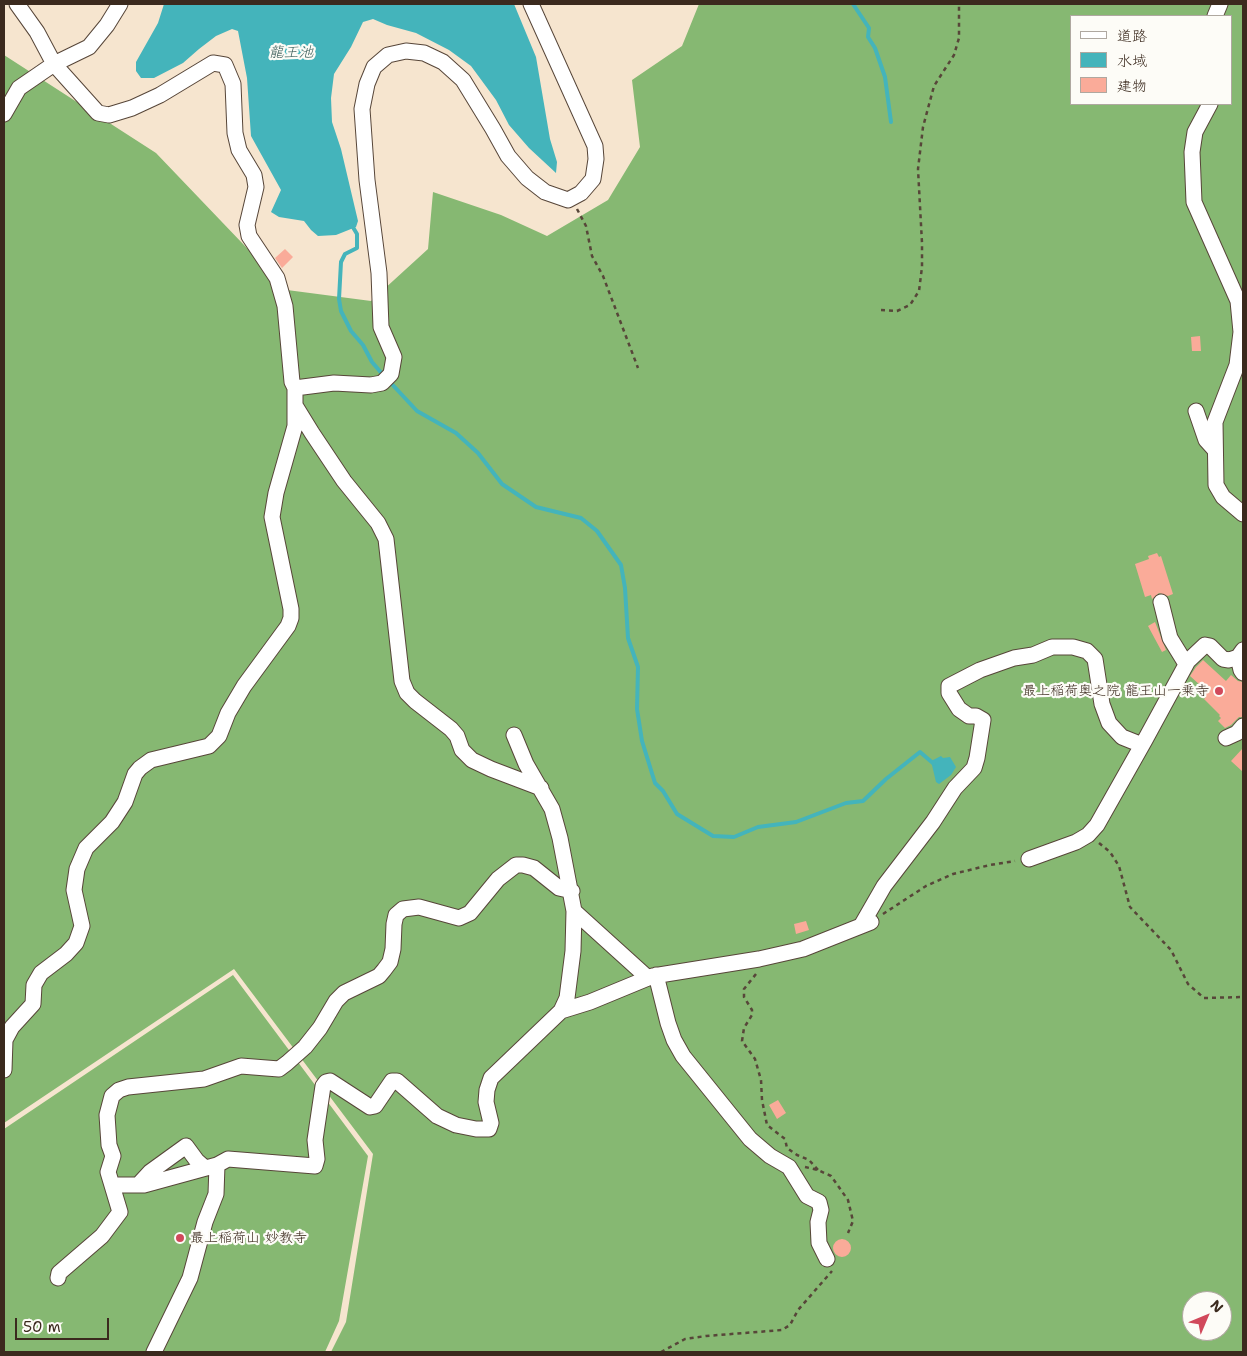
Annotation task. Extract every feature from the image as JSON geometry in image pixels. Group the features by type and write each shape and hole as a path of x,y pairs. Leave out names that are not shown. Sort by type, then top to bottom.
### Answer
{"street":[{"path":"4,1070 5,1040 12,1027 33,1004 34,985 41,973 66,954 76,943 82,926 74,890 77,869 86,848 112,822 124,802 135,774 140,768 151,760 209,746 218,736 228,713 244,686 292,618 272,517 276,493 295,426 296,406 296,388 292,382 285,306 277,278 249,236 247,225 256,187 254,175 239,150 235,132 233,84 225,65 213,63 160,95 132,108 109,115 98,113 54,64 38,32 17,4"},
{"path":"4,114 19,88 54,64 89,47 107,25 120,4"},
{"path":"296,388 334,383 371,385 382,383 391,374 394,357 381,327 380,273 367,180 362,109 367,84 374,67 388,55 406,51 424,53 443,62 463,80 508,156 527,178 545,192 568,200 581,193 593,179 596,159 595,146 531,4"},
{"path":"1209,105 1195,132 1192,152 1194,202 1238,301 1241,332 1237,366 1215,422 1216,485 1224,497 1243,514"},
{"path":"296,406 312,434 344,481 378,523 386,539 402,682 407,693 415,702 451,729 457,736 462,750 472,760 541,788"},
{"path":"1196,411 1206,440 1215,450"},
{"path":"1161,602 1170,638 1186,664"},
{"path":"1029,859 1076,842 1088,835 1097,825 1186,664 1206,645 1210,646 1223,659 1229,660 1241,653"},
{"path":"561,1011 590,1002 652,976 759,959 802,950 867,924 884,886 933,822 955,788 974,768 984,720 976,716 969,716 960,709 949,693 950,686 980,670 1014,658 1033,655 1052,647 1073,647 1087,651 1095,659 1102,704 1109,723 1122,737 1142,745"},
{"path":"1241,653 1241,670 1243,673"},
{"path":"1226,738 1237,733 1243,726"},
{"path":"112,1185 144,1185 211,1167 228,1160 314,1166 317,1159 315,1140 324,1086 326,1082 330,1081 370,1107 375,1106 392,1080 397,1081 437,1116 456,1125 476,1129 489,1129 491,1123 486,1102 487,1090 492,1078 561,1011 567,998 573,951 574,911 572,891 560,838 552,810 526,764 514,736"},
{"path":"938,792 955,788"},
{"path":"58,1278 59,1273 102,1236 120,1212 108,1172 113,1156 109,1144 107,1114 112,1096 119,1090 128,1087 204,1079 241,1066 279,1069 288,1064 305,1047 336,1001 344,993 378,976 390,962 393,949 394,924 396,916 403,909 419,907 459,918 470,913 498,879 516,865 523,864 534,868 559,888 572,891"},
{"path":"574,911 652,976 674,1040 683,1056 750,1139 770,1156 789,1167 807,1196 819,1202 821,1210 818,1222 819,1244 827,1259"},
{"path":"138,1185 150,1172 186,1146 197,1161 211,1167"},
{"path":"154,1352 190,1278 205,1222 216,1194 211,1167"}],"path":[{"path":"881,310 897,311 910,305 919,292 922,243 918,169 923,127 934,86 954,55 959,38 959,4"},
{"path":"571,198 586,226 592,256 603,276 638,368"},
{"path":"1088,835 1110,852 1119,866 1130,907 1171,950 1188,984 1204,998 1243,997"},
{"path":"867,924 926,886 953,874 990,865 1029,859"},
{"path":"759,959 758,970 744,990 744,997 752,1010 752,1015 744,1028 742,1041 755,1059 761,1080 762,1100 767,1125 785,1139 787,1148 809,1160 818,1170"},
{"path":"789,1167 798,1166 818,1170 831,1176 848,1200 853,1221 848,1233"},
{"path":"662,1352 685,1339 782,1330 790,1324 798,1310 832,1272 833,1266 827,1259"}],"green space":[{"path":"699,4 1243,4 1243,1352 331,1352 346,1322 373,1154 234,969 4,1123 4,55 156,153 287,290 371,301 428,249 433,192 501,215 547,236 608,200 640,147 632,80 682,46"},
{"name":"最上稲荷山 妙教寺","path":"233,975 368,1156 339,1321 325,1352 4,1352 4,1129"}],"water":[{"name":"龍王池","path":"164,4 514,4 536,57 550,139 557,162 556,173 529,148 509,125 496,100 471,66 449,50 416,33 373,19 363,22 351,47 334,74 331,98 332,122 341,149 358,221 356,227 336,235 318,236 304,221 279,217 271,212 281,190 251,136 247,78 238,31 232,29 216,36 183,63 154,78 141,78 136,71 136,62 158,23"},
{"path":"941,756 943,758 950,757 956,767 951,775 939,784 936,782 931,761"}],"building":[{"path":"285,249 293,257 282,268 275,258"},
{"path":"1200,336 1201,351 1192,351 1191,337"},
{"path":"1157,553 1159,557 1161,556 1173,594 1168,596 1159,593 1152,599 1151,595 1145,597 1135,564 1149,559 1148,556"},
{"path":"1155,622 1166,650 1162,652 1148,626"},
{"path":"1203,660 1226,681 1231,675 1238,681 1243,682 1243,717 1239,717 1225,728 1218,721 1221,718 1220,715 1196,688 1200,685 1190,676"},
{"path":"1243,748 1243,772 1231,761"},
{"path":"806,921 809,930 796,934 794,924"},
{"path":"778,1100 786,1113 777,1119 769,1105"},
{"path":"842,1239 849,1241 851,1248 849,1255 842,1257 835,1255 833,1248 835,1241"}],"waterway":[{"path":"853,4 869,28 868,37 875,48 885,77 891,122"},
{"path":"351,224 357,234 357,248 345,254 341,262 339,299 341,311 351,331 384,376"},
{"path":"389,381 417,411 456,433 478,453 502,484 536,507 581,518 597,531 621,565 625,588 628,638 638,667 637,709 642,741 655,783 663,791 677,814 713,836 734,837 758,827 796,822 846,803 863,801 886,779 920,752 934,764"}],"place":[{"name":"最上稲荷奥之院 龍王山一乗寺","path":"1219,691"},
{"name":"最上稲荷山 妙教寺","path":"180,1238"}]}
